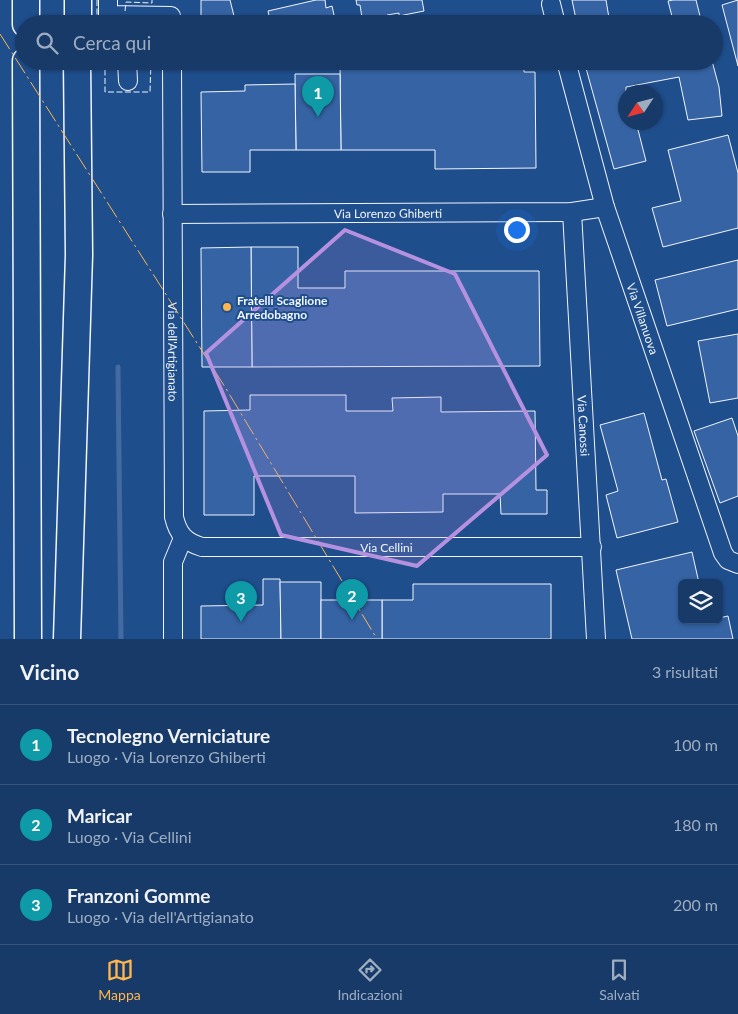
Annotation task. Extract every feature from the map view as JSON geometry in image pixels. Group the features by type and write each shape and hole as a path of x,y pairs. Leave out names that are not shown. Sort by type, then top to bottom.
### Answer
{"highway":[{"path":"26,0 26,15"},
{"path":"78,0 78,15"},
{"path":"25,636 26,70"},
{"path":"70,636 79,255 77,70"}],"street":[{"path":"551,4 554,15"},
{"path":"113,13 171,13"},
{"path":"127,70 128,81"},
{"name":"Via dell'Artigianato","path":"172,70 174,517 176,528 183,538"},
{"name":"Via Villanuova","path":"568,70 605,207 723,553 728,560 738,564"},
{"name":"Via Lorenzo Ghiberti","path":"172,214 572,212 605,207"},
{"name":"Via Canossi","path":"572,212 596,639"},
{"path":"173,639 173,562 183,538"},
{"name":"Via Cellini","path":"183,538 190,543 202,547 592,547"}],"highlighted area":[{"path":"345,230 455,274 547,455 417,566 281,535 206,353"}],"building":[{"path":"201,0 230,0 234,15 201,15"},
{"path":"316,0 325,0 326,8 332,6 334,15 269,15 268,11"},
{"path":"356,0 422,0 424,11 404,15 399,15 399,13 362,15 360,5 357,5"},
{"path":"572,0 606,0 608,15 575,15"},
{"path":"696,0 700,15 672,15 668,1"},
{"path":"738,0 738,66 722,5"},
{"path":"340,70 524,70 524,72 535,72 536,168 435,169 435,150 341,150"},
{"path":"586,70 714,70 719,87 722,116 688,120 679,77 637,85 618,85 618,130 638,130 646,161 614,169"},
{"path":"295,74 340,74 341,150 296,150"},
{"path":"295,84 296,150 250,150 250,172 202,172 201,92 245,91 245,85"},
{"path":"728,135 738,173 738,228 663,247 652,208 681,201 668,150"},
{"path":"251,247 298,247 298,288 345,288 345,271 539,271 540,366 252,367"},
{"name":"Fratelli Scaglione Arredobagno","path":"251,247 252,367 202,367 201,248"},
{"path":"738,260 738,309 667,326 655,280"},
{"path":"738,334 738,398 710,403 698,341"},
{"path":"250,395 346,395 346,411 393,411 392,398 441,397 441,412 535,411 536,490 547,490 547,514 501,514 500,494 443,494 443,512 355,513 355,476 254,476 254,515 204,515 204,411 250,410"},
{"path":"644,413 662,480 666,479 678,522 617,538 606,495 618,491 600,425"},
{"path":"732,418 738,436 738,496 720,503 694,431"},
{"path":"692,552 698,579 678,579 678,624 723,624 723,617 728,616 733,639 632,639 616,570"},
{"path":"263,579 280,579 281,639 201,639 201,606 263,605"},
{"path":"280,582 321,582 321,639 281,639"},
{"path":"413,584 551,584 551,639 382,639 382,600 413,600"},
{"path":"321,600 382,600 382,639 321,639"}],"waterway":[{"path":"118,367 121,639"}],"fence":[{"path":"97,0 97,15"},
{"path":"125,11 126,2 152,3 152,0"},
{"path":"105,70 105,92 150,92 151,70"}],"power":[{"path":"0,34 15,58"},
{"path":"23,70 225,387 377,639"}],"place":[{"name":"Tecnolegno Verniciature","path":"318,117"},
{"name":"Fratelli Scaglione Arredobagno","path":"227,307"},
{"name":"Maricar","path":"352,620"},
{"name":"Franzoni Gomme","path":"241,622"}]}
